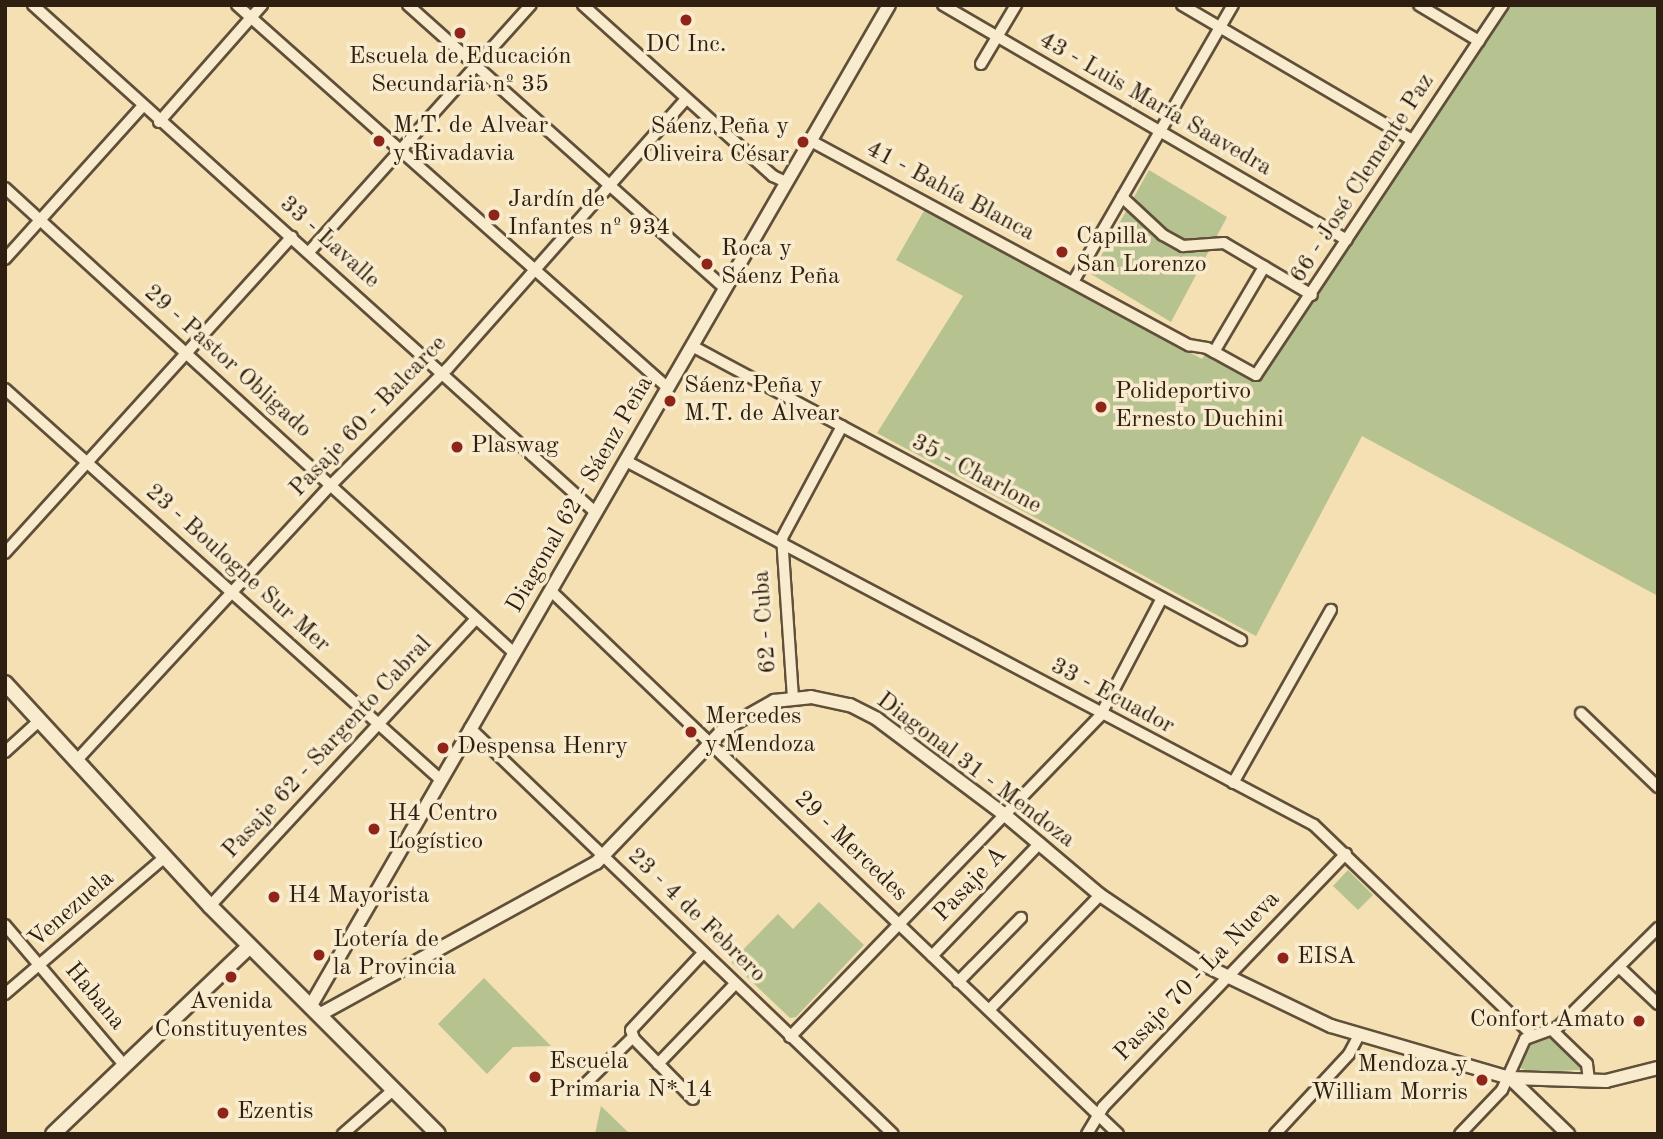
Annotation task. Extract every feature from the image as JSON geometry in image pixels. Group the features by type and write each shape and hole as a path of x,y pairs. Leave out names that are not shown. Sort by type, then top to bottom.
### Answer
{"main road":[{"path":"5,682 210,906 438,1134"},
{"path":"59,1132 124,1065 250,946"}],"street":[{"name":"33 - Lavalle","path":"33,5 142,107 309,252 595,512"},
{"path":"237,5 397,151 667,388"},
{"path":"159,122 262,5"},
{"path":"408,5 725,288"},
{"path":"309,252 531,5"},
{"path":"583,5 773,176 786,182"},
{"name":"Diagonal 62 - Sáenz Peña","path":"315,1011 470,728 889,5"},
{"name":"43 - Luis María Saavedra","path":"943,5 1347,240"},
{"path":"981,64 1016,5"},
{"path":"1182,5 1412,140"},
{"path":"1073,282 1233,5"},
{"path":"1419,5 1479,41"},
{"name":"66 - José Clemente Paz","path":"1256,375 1312,295 1503,5"},
{"name":"Pasaje 60 - Balcarce","path":"77,760 331,485 441,373 686,99"},
{"path":"5,260 142,107"},
{"name":"41 - Bahía Blanca","path":"811,141 1189,345 1214,352 1256,375"},
{"name":"29 - Pastor Obligado","path":"5,188 514,653"},
{"path":"1122,197 1163,235 1183,246 1224,243 1312,295"},
{"path":"5,552 85,460 292,237"},
{"path":"1214,352 1264,267"},
{"name":"35 - Charlone","path":"692,346 1241,640"},
{"name":"23 - Boulogne Sur Mer","path":"5,389 441,780"},
{"path":"781,542 842,426"},
{"name":"33 - Ecuador","path":"626,461 781,542 1100,716 1314,825 1531,1034"},
{"name":"62 - Cuba","path":"781,542 793,698"},
{"name":"29 - Mercedes","path":"551,591 1118,1134"},
{"path":"790,1037 1100,716 1162,598"},
{"path":"1233,783 1331,610"},
{"name":"Pasaje 62 - Sargento Cabral","path":"210,906 476,619"},
{"name":"Diagonal 31 - Mendoza","path":"315,1011 604,857 710,742 751,711 793,698 833,699 866,712 1005,815 1100,895 1227,977 1358,1037 1510,1078 1615,1079 1658,1068"},
{"path":"1581,713 1658,787"},
{"path":"5,751 40,720"},
{"name":"23 - 4 de Febrero","path":"470,728 702,954 893,1134"},
{"name":"Pasaje A","path":"932,956 1040,843"},
{"name":"Pasaje 70 - La Nueva","path":"1087,1134 1100,1116 1227,977 1346,854"},
{"name":"Venezuela","path":"5,995 165,857"},
{"path":"989,1010 1100,895"},
{"path":"958,982 1021,918"},
{"name":"Habana","path":"5,925 124,1065"},
{"path":"1460,1134 1510,1078 1518,1048 1531,1034 1553,1031 1658,928"},
{"path":"584,1086 633,1037 635,1023 702,954"},
{"path":"1619,967 1658,1004"},
{"path":"658,1064 735,984"},
{"path":"1553,1031 1587,1065 1589,1080"},
{"path":"633,1037 693,1099"},
{"path":"1275,1134 1349,1054 1358,1037"},
{"path":"1510,1078 1568,1134"},
{"path":"343,1134 393,1090"}],"green space":[{"path":"1508,5 1658,5 1658,596 1362,436 1256,636 877,433 963,296 896,260 925,209 1202,359 1206,353 1259,381"},
{"path":"1149,170 1227,217 1171,322 1091,274"},
{"path":"1348,870 1373,895 1358,910 1333,886"},
{"path":"819,902 864,945 796,1017 790,1018 731,962 778,914 793,929"},
{"path":"484,978 551,1046 513,1047 487,1074 438,1024"},
{"path":"1541,1036 1557,1040 1582,1066 1580,1070 1530,1072 1520,1068 1525,1045"},
{"path":"601,1106 630,1134 595,1134"}],"place":[{"name":"DC Inc.","path":"686,20"},
{"name":"Escuela de Educación Secundaria nº 35","path":"460,33"},
{"name":"M.T. de Alvear y Rivadavia","path":"379,141"},
{"name":"Sáenz Peña y Oliveira César","path":"803,142"},
{"name":"Jardín de Infantes nº 934","path":"494,215"},
{"name":"Capilla San Lorenzo","path":"1062,252"},
{"name":"Roca y Sáenz Peña","path":"707,264"},
{"name":"Sáenz Peña y M.T. de Alvear","path":"670,401"},
{"name":"Polideportivo Ernesto Duchini","path":"1101,407"},
{"name":"Plaswag","path":"457,447"},
{"name":"Mercedes y Mendoza","path":"691,732"},
{"name":"Despensa Henry","path":"443,748"},
{"name":"H4 Centro Logístico","path":"374,829"},
{"name":"H4 Mayorista","path":"274,897"},
{"name":"Lotería de la Provincia","path":"319,955"},
{"name":"EISA","path":"1283,958"},
{"name":"Avenida Constituyentes","path":"231,977"},
{"name":"Confort Amato","path":"1639,1021"},
{"name":"Escuela Primaria N* 14","path":"535,1077"},
{"name":"Mendoza y William Morris","path":"1482,1080"},
{"name":"Ezentis","path":"223,1113"}]}
